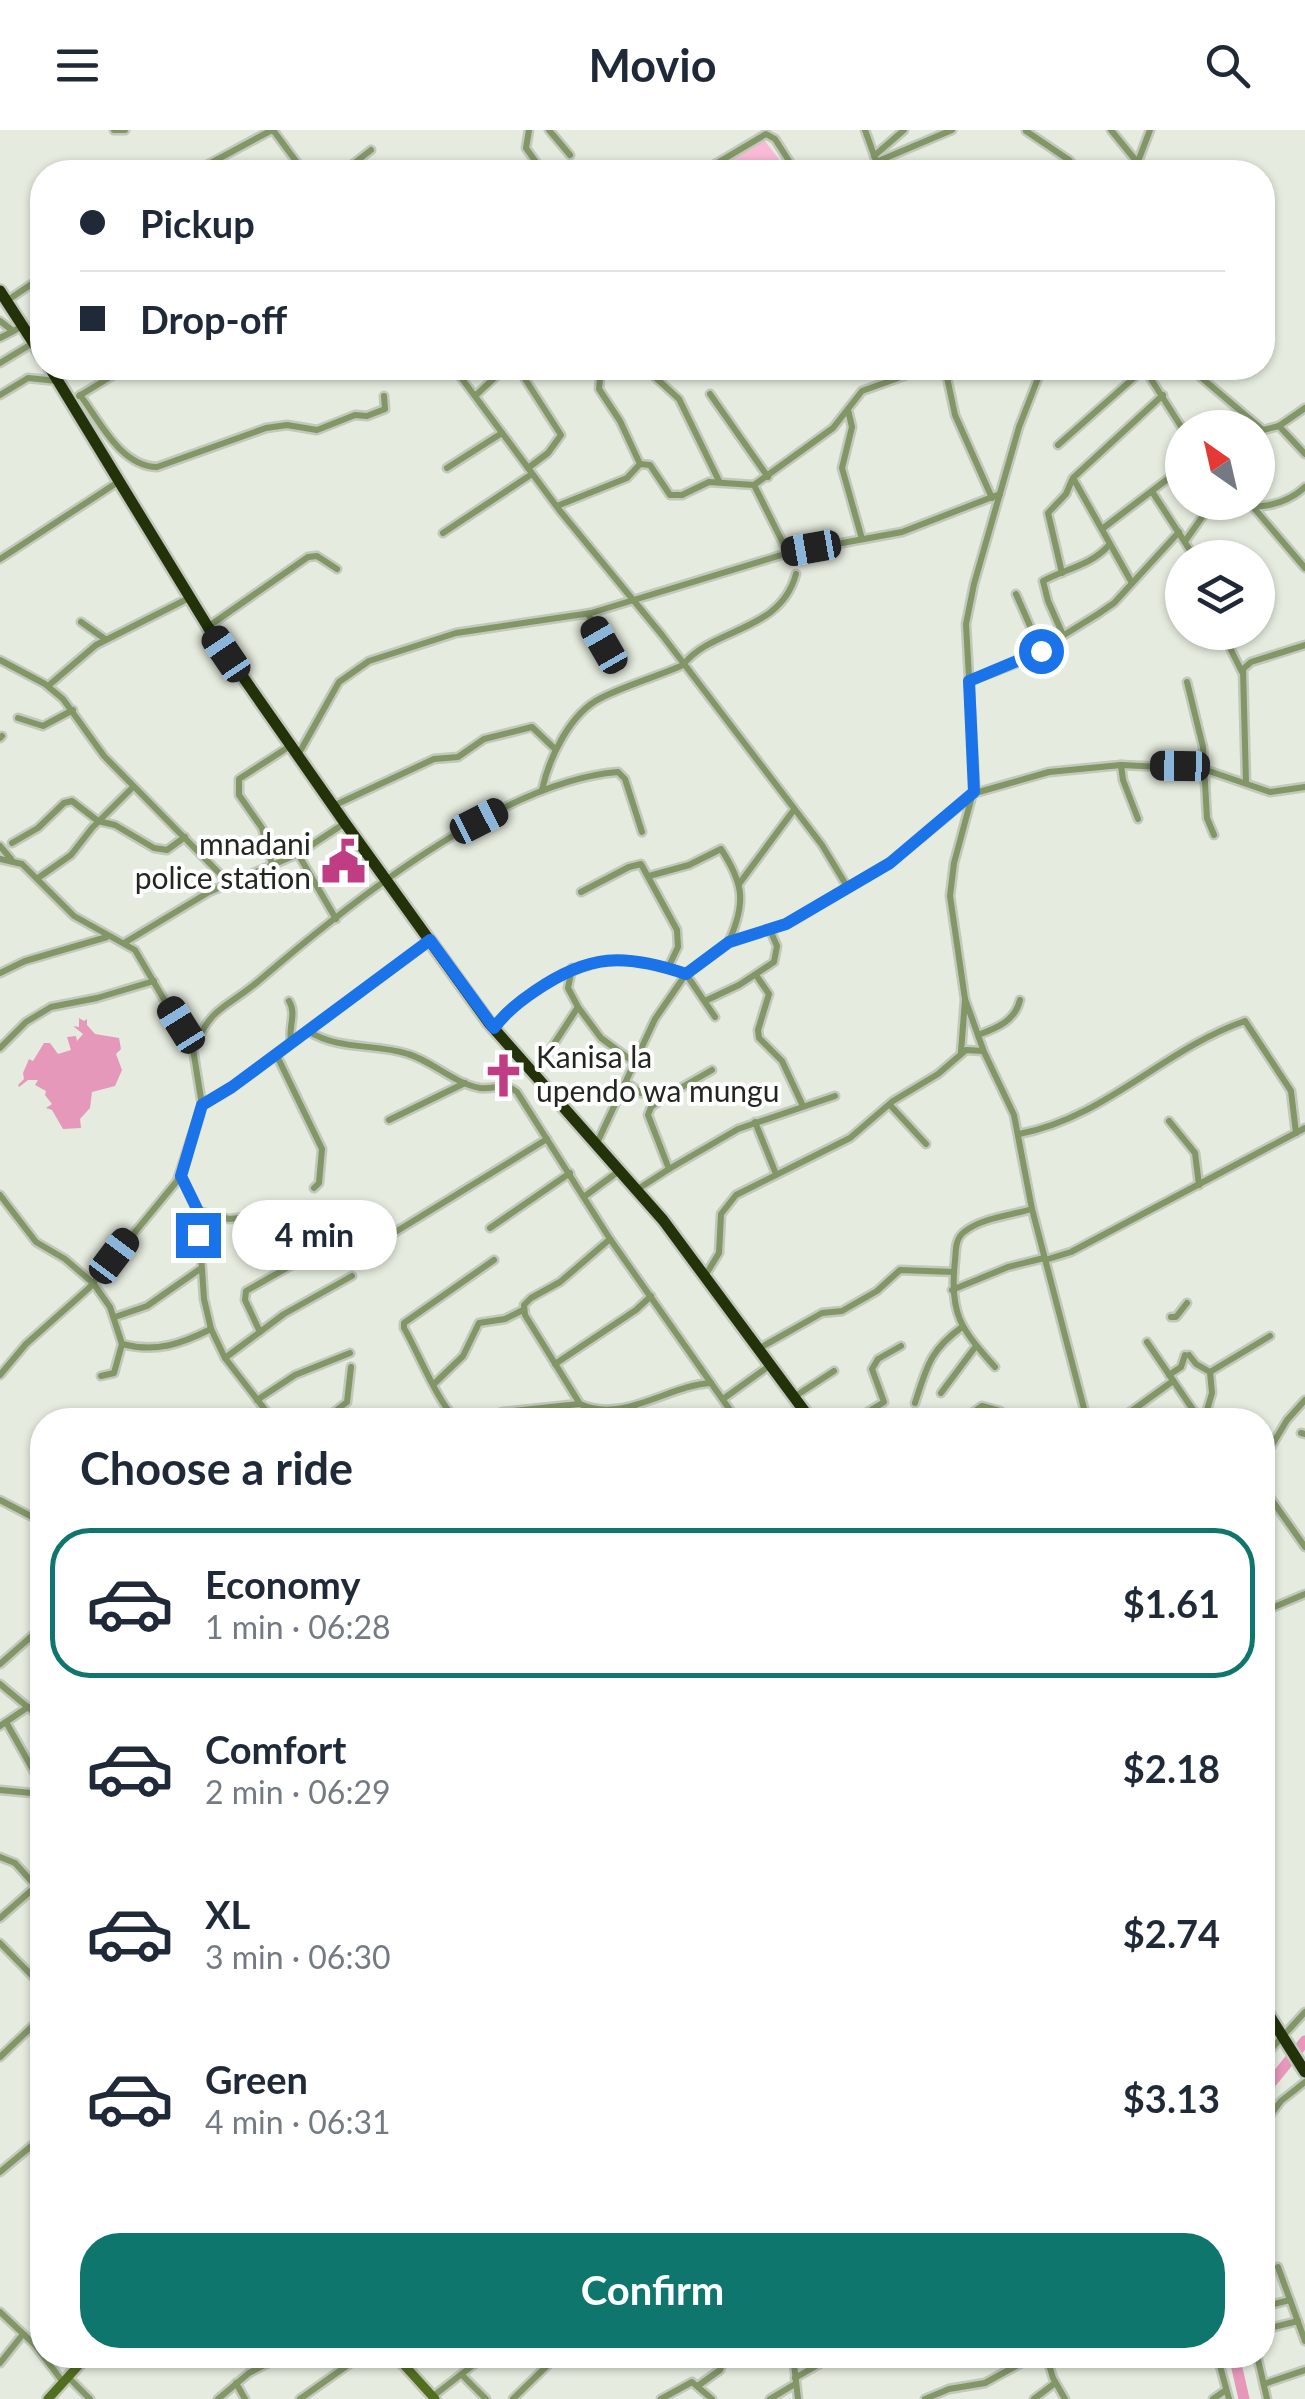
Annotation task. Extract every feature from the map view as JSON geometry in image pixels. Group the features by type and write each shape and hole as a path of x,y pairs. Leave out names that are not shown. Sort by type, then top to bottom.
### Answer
{"highway":[{"path":"4,296 18,329 30,340"},
{"path":"58,382 76,398 118,482 208,627 344,823 494,1028 637,1190 802,1408"},
{"path":"1275,2025 1305,2072"}],"street":[{"path":"114,130 125,130"},
{"path":"217,160 273,130 295,160"},
{"path":"529,130 526,148 534,160"},
{"path":"549,130 570,155"},
{"path":"865,130 876,160"},
{"path":"880,160 904,130"},
{"path":"886,160 952,130"},
{"path":"1111,130 1134,160"},
{"path":"1139,160 1150,130"},
{"path":"1026,131 1069,160"},
{"path":"722,160 766,134 775,139 788,160"},
{"path":"359,160 371,150"},
{"path":"4,296 30,284"},
{"path":"0,321 18,329"},
{"path":"0,338 18,329"},
{"path":"0,363 30,345"},
{"path":"0,395 30,378"},
{"path":"43,380 58,382"},
{"path":"104,380 76,398 125,454 149,467 178,462 266,428 317,430 354,415 367,416 386,410 384,396"},
{"path":"463,380 822,845 848,888"},
{"path":"475,396 492,380"},
{"path":"443,533 530,471 561,435 527,380"},
{"path":"600,380 599,389 620,421 640,464"},
{"path":"659,380 680,399 719,482"},
{"path":"640,464 650,465 670,495 682,495 709,482 754,485 833,428 866,388 890,380"},
{"path":"948,380 956,415 996,496"},
{"path":"1037,380 996,496 966,624 974,792 950,883 965,999 984,1052 1009,1102 1032,1209 1084,1408"},
{"path":"1058,445 1131,380"},
{"path":"1153,380 1172,410"},
{"path":"1204,380 1264,430 1279,426 1305,408"},
{"path":"710,394 768,477"},
{"path":"1062,573 1048,513 1066,494 1074,478 1163,395"},
{"path":"848,410 853,422 842,468 862,539"},
{"path":"1279,426 1305,454"},
{"path":"447,468 502,434"},
{"path":"557,506 626,478 640,464"},
{"path":"1074,478 1132,583"},
{"path":"0,559 118,482"},
{"path":"1102,529 1165,483"},
{"path":"754,485 788,553"},
{"path":"1275,503 1289,499 1305,487"},
{"path":"1153,493 1186,540 1200,520"},
{"path":"272,864 262,828 239,795 239,779 294,751 339,682 369,661 456,633 588,614 788,553 902,532 996,496"},
{"path":"1264,520 1305,568"},
{"path":"969,681 1041,651 1114,602 1179,532"},
{"path":"1063,635 1042,584 1102,553 1108,545"},
{"path":"208,627 308,558 317,556 337,569"},
{"path":"542,790 556,750 594,702 683,665 690,655 748,627 778,606 793,586 796,574"},
{"path":"1016,594 1041,651"},
{"path":"48,686 85,652 190,597"},
{"path":"588,614 604,645 610,652 616,652"},
{"path":"81,622 106,639"},
{"path":"1234,660 1251,662 1305,645"},
{"path":"1230,650 1242,672 1246,782"},
{"path":"0,660 48,686 73,710 104,756 228,882"},
{"path":"1242,672 1251,662"},
{"path":"1187,682 1203,747 1207,818 1214,835"},
{"path":"18,718 43,726 73,710"},
{"path":"332,806 434,759 458,757 474,744 497,735 532,727 556,750"},
{"path":"596,1145 663,1004 686,974 729,942 770,930 890,863 974,792 1049,772 1122,765 1203,770 1270,792 1305,787"},
{"path":"1122,765 1138,819"},
{"path":"194,1050 214,1012 242,996 387,880 479,821 542,790 618,772 626,779 642,832"},
{"path":"38,878 71,855 98,821 133,788"},
{"path":"12,843 38,828 68,802 76,802 98,821 154,848 167,850 185,837"},
{"path":"739,884 794,811"},
{"path":"124,943 228,882 298,854 344,823"},
{"path":"0,846 12,860"},
{"path":"649,876 688,865 721,848 739,884 743,906 729,942"},
{"path":"298,854 336,919"},
{"path":"0,859 22,864 74,916 135,950 194,1050 202,1105 181,1176 93,1283 26,1344 0,1375"},
{"path":"582,892 641,864 678,930 678,947 668,968"},
{"path":"705,1001 756,975 776,959 776,942 770,930"},
{"path":"0,973 108,937"},
{"path":"202,1105 430,940"},
{"path":"494,1028 524,998 572,968 590,962 626,960 686,974 715,1017"},
{"path":"572,968 568,988 578,1007 601,1038 634,1063"},
{"path":"756,975 768,994 758,1030 760,1038 782,1061 803,1106"},
{"path":"0,1048 26,1022 51,1006 154,981"},
{"path":"961,1053 965,999"},
{"path":"978,1035 1010,1019 1018,1012 1020,1000"},
{"path":"288,1001 294,1012 288,1030 292,1043"},
{"path":"534,1074 578,1007"},
{"path":"1018,1134 1046,1129 1099,1106 1176,1056 1245,1022 1291,1090 1296,1133"},
{"path":"308,1030 319,1038 354,1048 410,1054 478,1088 506,1086 517,1092 610,1239 729,1408"},
{"path":"705,1276 719,1254 718,1226 726,1205 746,1188 850,1138 889,1104 938,1074 966,1050 984,1052"},
{"path":"276,1054 322,1149 319,1182 314,1188"},
{"path":"669,1169 648,1115 651,1107 712,1070"},
{"path":"504,1075 506,1086"},
{"path":"389,1120 466,1082"},
{"path":"626,1082 641,1093 663,1098"},
{"path":"637,1190 755,1122 835,1096"},
{"path":"889,1104 926,1144"},
{"path":"1168,1121 1195,1153 1200,1174 1198,1186"},
{"path":"755,1122 776,1174"},
{"path":"952,1290 1008,1267 1071,1252 1305,1128"},
{"path":"384,1239 547,1139"},
{"path":"584,1196 620,1170"},
{"path":"490,1228 570,1173"},
{"path":"181,1176 198,1211 201,1268 212,1329 225,1358 263,1408"},
{"path":"0,1195 36,1242 61,1255 93,1283 115,1317 122,1344 114,1373 101,1376"},
{"path":"994,1367 962,1328 954,1307 957,1242 965,1232 1032,1209"},
{"path":"198,1211 228,1219 294,1212 306,1229 315,1252 246,1291 246,1305 260,1332"},
{"path":"434,1384 463,1356 479,1323 505,1319 524,1310 531,1298 560,1282 610,1239"},
{"path":"446,1408 404,1323 494,1260"},
{"path":"115,1317 147,1306 201,1268"},
{"path":"757,1349 822,1314 842,1311 877,1291 900,1270 954,1272"},
{"path":"225,1358 284,1314 352,1276"},
{"path":"555,1364 636,1310 650,1296"},
{"path":"524,1310 580,1404"},
{"path":"915,1403 934,1352 962,1328"},
{"path":"122,1344 168,1347 212,1329"},
{"path":"1210,1372 1270,1336"},
{"path":"1147,1342 1192,1408"},
{"path":"874,1408 884,1402 872,1368 878,1359 901,1346"},
{"path":"941,1393 976,1346"},
{"path":"257,1400 309,1368 350,1353"},
{"path":"1139,1408 1171,1378 1187,1355 1210,1372"},
{"path":"723,1399 769,1366"},
{"path":"340,1408 348,1402 352,1367"},
{"path":"793,1397 834,1371"},
{"path":"1206,1408 1212,1393 1210,1372"},
{"path":"535,1408 580,1404 593,1408 632,1406 683,1386 713,1383"},
{"path":"1275,1444 1305,1400"},
{"path":"0,1500 30,1514"},
{"path":"1275,1503 1305,1546"},
{"path":"1275,1607 1305,1594"},
{"path":"0,1664 30,1638"},
{"path":"0,1684 29,1707 3,1724 30,1767"},
{"path":"0,1790 30,1793"},
{"path":"0,1857 15,1863 30,1877"},
{"path":"0,1918 30,1895"},
{"path":"0,1942 30,1974"},
{"path":"0,1958 7,1952"},
{"path":"1275,2049 1285,2042 1305,2012"},
{"path":"0,2057 30,2028"},
{"path":"1275,2109 1305,2082"},
{"path":"0,2172 30,2147"},
{"path":"1278,2267 1300,2317 1305,2341"},
{"path":"1275,2304 1290,2300"},
{"path":"0,2312 30,2342"},
{"path":"1275,2326 1300,2317"},
{"path":"0,2363 22,2334"},
{"path":"55,2368 90,2399"},
{"path":"48,2399 77,2368"},
{"path":"218,2399 259,2368"},
{"path":"300,2399 343,2368"},
{"path":"406,2368 432,2398 470,2368"},
{"path":"513,2399 545,2368"},
{"path":"698,2385 721,2368"},
{"path":"794,2368 798,2399"},
{"path":"770,2399 815,2368"},
{"path":"925,2399 949,2389 984,2383 1013,2368"},
{"path":"1052,2368 1065,2399"},
{"path":"1213,2399 1228,2395 1221,2368"},
{"path":"1260,2368 1268,2399"},
{"path":"1264,2384 1305,2370"},
{"path":"462,2375 486,2399"},
{"path":"661,2399 692,2382 712,2399"},
{"path":"1034,2399 1055,2383"},
{"path":"236,2384 245,2399"}],"shaded area":[{"path":"764,140 780,160 732,160"},
{"path":"79,1018 87,1019 95,1034 119,1038 121,1049 116,1054 122,1070 115,1086 92,1092 90,1108 80,1119 81,1128 63,1129 52,1110 46,1108 52,1104 46,1091 35,1085 38,1080 18,1085 24,1079 29,1059 33,1061 44,1043 50,1043 58,1054 71,1050 67,1037 76,1036 77,1041 83,1034 73,1026 79,1027"}],"waterway":[{"path":"1275,2078 1305,2041"},
{"path":"1237,2368 1244,2399"}],"place":[{"name":"mnadani police station","path":"344,862"},
{"name":"Kanisa la upendo wa mungu","path":"503,1075"}],"route":[{"path":"198,1235 198,1211 181,1176 202,1105 232,1087 430,940 494,1028 524,998 580,964 626,960 686,974 729,942 786,924 890,863 974,792 969,681 1041,651"}]}
